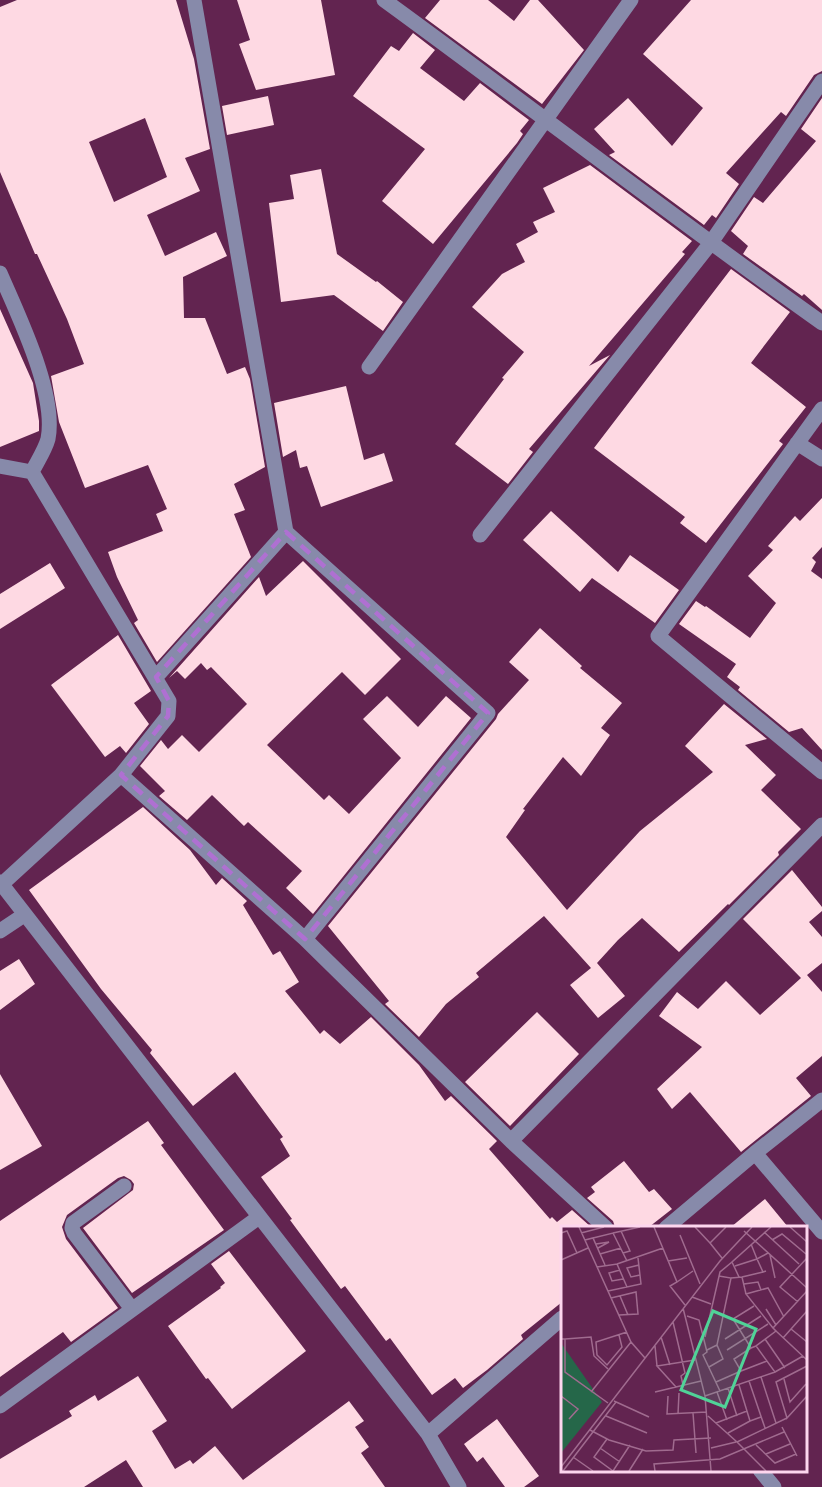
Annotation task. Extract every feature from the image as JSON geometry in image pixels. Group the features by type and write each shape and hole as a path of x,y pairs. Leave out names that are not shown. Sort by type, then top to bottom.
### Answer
{"street":[{"path":"194,0 286,532 488,713 305,939"},
{"path":"384,0 547,119 710,244 822,323"},
{"path":"369,367 632,0"},
{"path":"480,535 710,244 822,81"},
{"path":"0,273 32,348 49,408 48,440 32,472"},
{"path":"822,409 658,636 822,772"},
{"path":"797,444 822,459"},
{"path":"0,465 32,472 169,701 168,716 121,775 1,883 428,1434 459,1487"},
{"path":"156,677 286,532"},
{"path":"121,775 305,939 511,1141 605,1226"},
{"path":"511,1141 822,825"},
{"path":"0,931 24,915"},
{"path":"667,1226 822,1100"},
{"path":"755,1153 822,1232"},
{"path":"124,1186 73,1223 72,1228 132,1309"},
{"path":"1,1404 259,1216"},
{"path":"428,1434 561,1319"},
{"path":"762,1472 774,1487"}],"highlighted area":[{"path":"286,532 488,713 305,939 121,775 168,716 169,701 156,677"}],"building":[{"path":"17,0 176,0 194,59 210,149 185,158 200,191 147,215 165,256 216,232 227,256 183,277 184,318 205,318 227,374 245,367 250,379 265,467 234,484 245,510 234,514 251,557 157,662 134,623 138,620 117,577 108,552 163,531 156,514 167,509 148,465 85,488 59,422 51,376 84,364 67,319 35,254 0,172 0,7","holes":["145,118 167,177 114,202 89,142"]},
{"path":"237,0 321,0 335,75 256,90 239,44 250,40"},
{"path":"440,0 488,0 514,21 530,0 538,0 584,50 542,104 425,18"},
{"path":"691,0 822,0 822,71 814,75 786,116 781,112 726,173 739,184 716,218 712,215 704,225 609,155 615,152 594,129 628,98 672,146 703,108 643,54"},
{"path":"413,33 435,50 420,68 464,101 480,83 529,120 520,131 523,134 517,143 433,244 382,201 425,149 353,96 391,46 399,51"},
{"path":"268,96 274,125 227,135 222,106"},
{"path":"822,98 822,310 804,294 802,296 743,254 748,246 731,231 754,197 763,203 816,141 801,129"},
{"path":"590,165 692,241 682,252 685,254 589,366 610,355 529,449 533,452 508,484 455,444 504,379 502,378 524,352 472,307 502,274 525,262 516,244 538,232 533,222 555,212 543,188"},
{"path":"321,169 337,254 403,302 383,331 334,295 281,302 269,203 294,199 290,175"},
{"path":"731,269 790,312 751,363 806,407 779,441 783,444 706,543 680,523 685,517 594,448"},
{"path":"0,309 33,383 39,431 0,447"},
{"path":"346,386 364,460 384,453 393,481 321,507 307,466 300,468 296,450 283,457 274,403"},
{"path":"822,498 822,547 812,558 816,562 811,571 822,579 822,750 802,728 789,732 738,690 740,687 727,677 736,664 679,624 696,601 750,638 776,603 748,576 773,550 768,546 795,516 800,521"},
{"path":"551,511 618,572 630,555 679,590 655,623 592,578 580,592 523,540"},
{"path":"303,561 401,659 365,695 342,672 267,745 324,800 329,795 349,814 401,758 363,719 387,696 418,727 446,696 471,718 313,914 286,888 302,871 248,822 244,826 212,795 187,820 159,796 165,791 140,766 161,740 168,749 182,735 199,752 247,704 211,667 207,670 201,663 185,679 177,671 169,678 259,577 266,596"},
{"path":"50,563 65,588 0,629 0,594"},
{"path":"540,628 582,666 580,668 622,703 601,728 610,735 581,776 563,757 523,809 525,810 506,837 567,910 640,831 713,772 685,746 724,704 767,739 745,745 776,775 761,790 801,829 778,852 779,855 679,952 642,918 618,940 597,963 625,996 598,1018 570,985 591,968 544,916 476,973 479,977 446,1004 419,1037 385,1004 389,1001 328,926 498,714 529,680 509,662"},
{"path":"118,635 151,691 134,703 149,724 126,753 120,746 105,757 51,685"},
{"path":"143,807 190,850 216,885 222,878 247,901 243,905 273,955 280,951 299,982 285,991 320,1034 324,1030 340,1044 371,1017 419,1065 445,1101 451,1096 497,1141 489,1149 550,1219 552,1217 557,1222 572,1210 590,1226 561,1226 561,1303 521,1335 523,1339 463,1388 455,1378 432,1395 390,1338 386,1341 345,1286 341,1289 261,1177 290,1156 280,1139 283,1137 235,1072 193,1106 150,1053 152,1050 101,989 29,890"},
{"path":"792,870 822,907 822,911 809,922 822,937 822,963 807,975 822,992 822,1056 796,1078 811,1096 741,1152 690,1092 672,1109 657,1089 702,1047 659,1016 677,992 698,1009 726,981 760,1015 801,978 743,919"},
{"path":"19,959 35,984 0,1010 0,971"},
{"path":"537,1012 579,1054 510,1126 465,1082"},
{"path":"0,1074 42,1146 0,1170"},
{"path":"148,1121 164,1143 161,1145 224,1230 132,1293 83,1228 133,1190 134,1184 131,1180 124,1176 118,1178 67,1215 62,1227 66,1239 118,1308 71,1342 63,1332 0,1377 0,1221"},
{"path":"624,1161 649,1192 654,1189 672,1209 650,1226 615,1226 613,1221 587,1198 595,1192 591,1187"},
{"path":"765,1199 787,1226 732,1226"},
{"path":"229,1251 306,1351 232,1409 208,1378 206,1379 168,1326 221,1288 225,1283 211,1264"},
{"path":"138,1376 167,1421 152,1431 175,1469 190,1460 193,1464 215,1446 243,1480 349,1401 364,1421 355,1427 369,1447 361,1453 385,1487 143,1487 126,1460 84,1487 0,1487 0,1459 72,1416 69,1411 95,1395 98,1401"},
{"path":"497,1419 539,1476 524,1487 505,1487 483,1457 477,1462 464,1444"}]}
